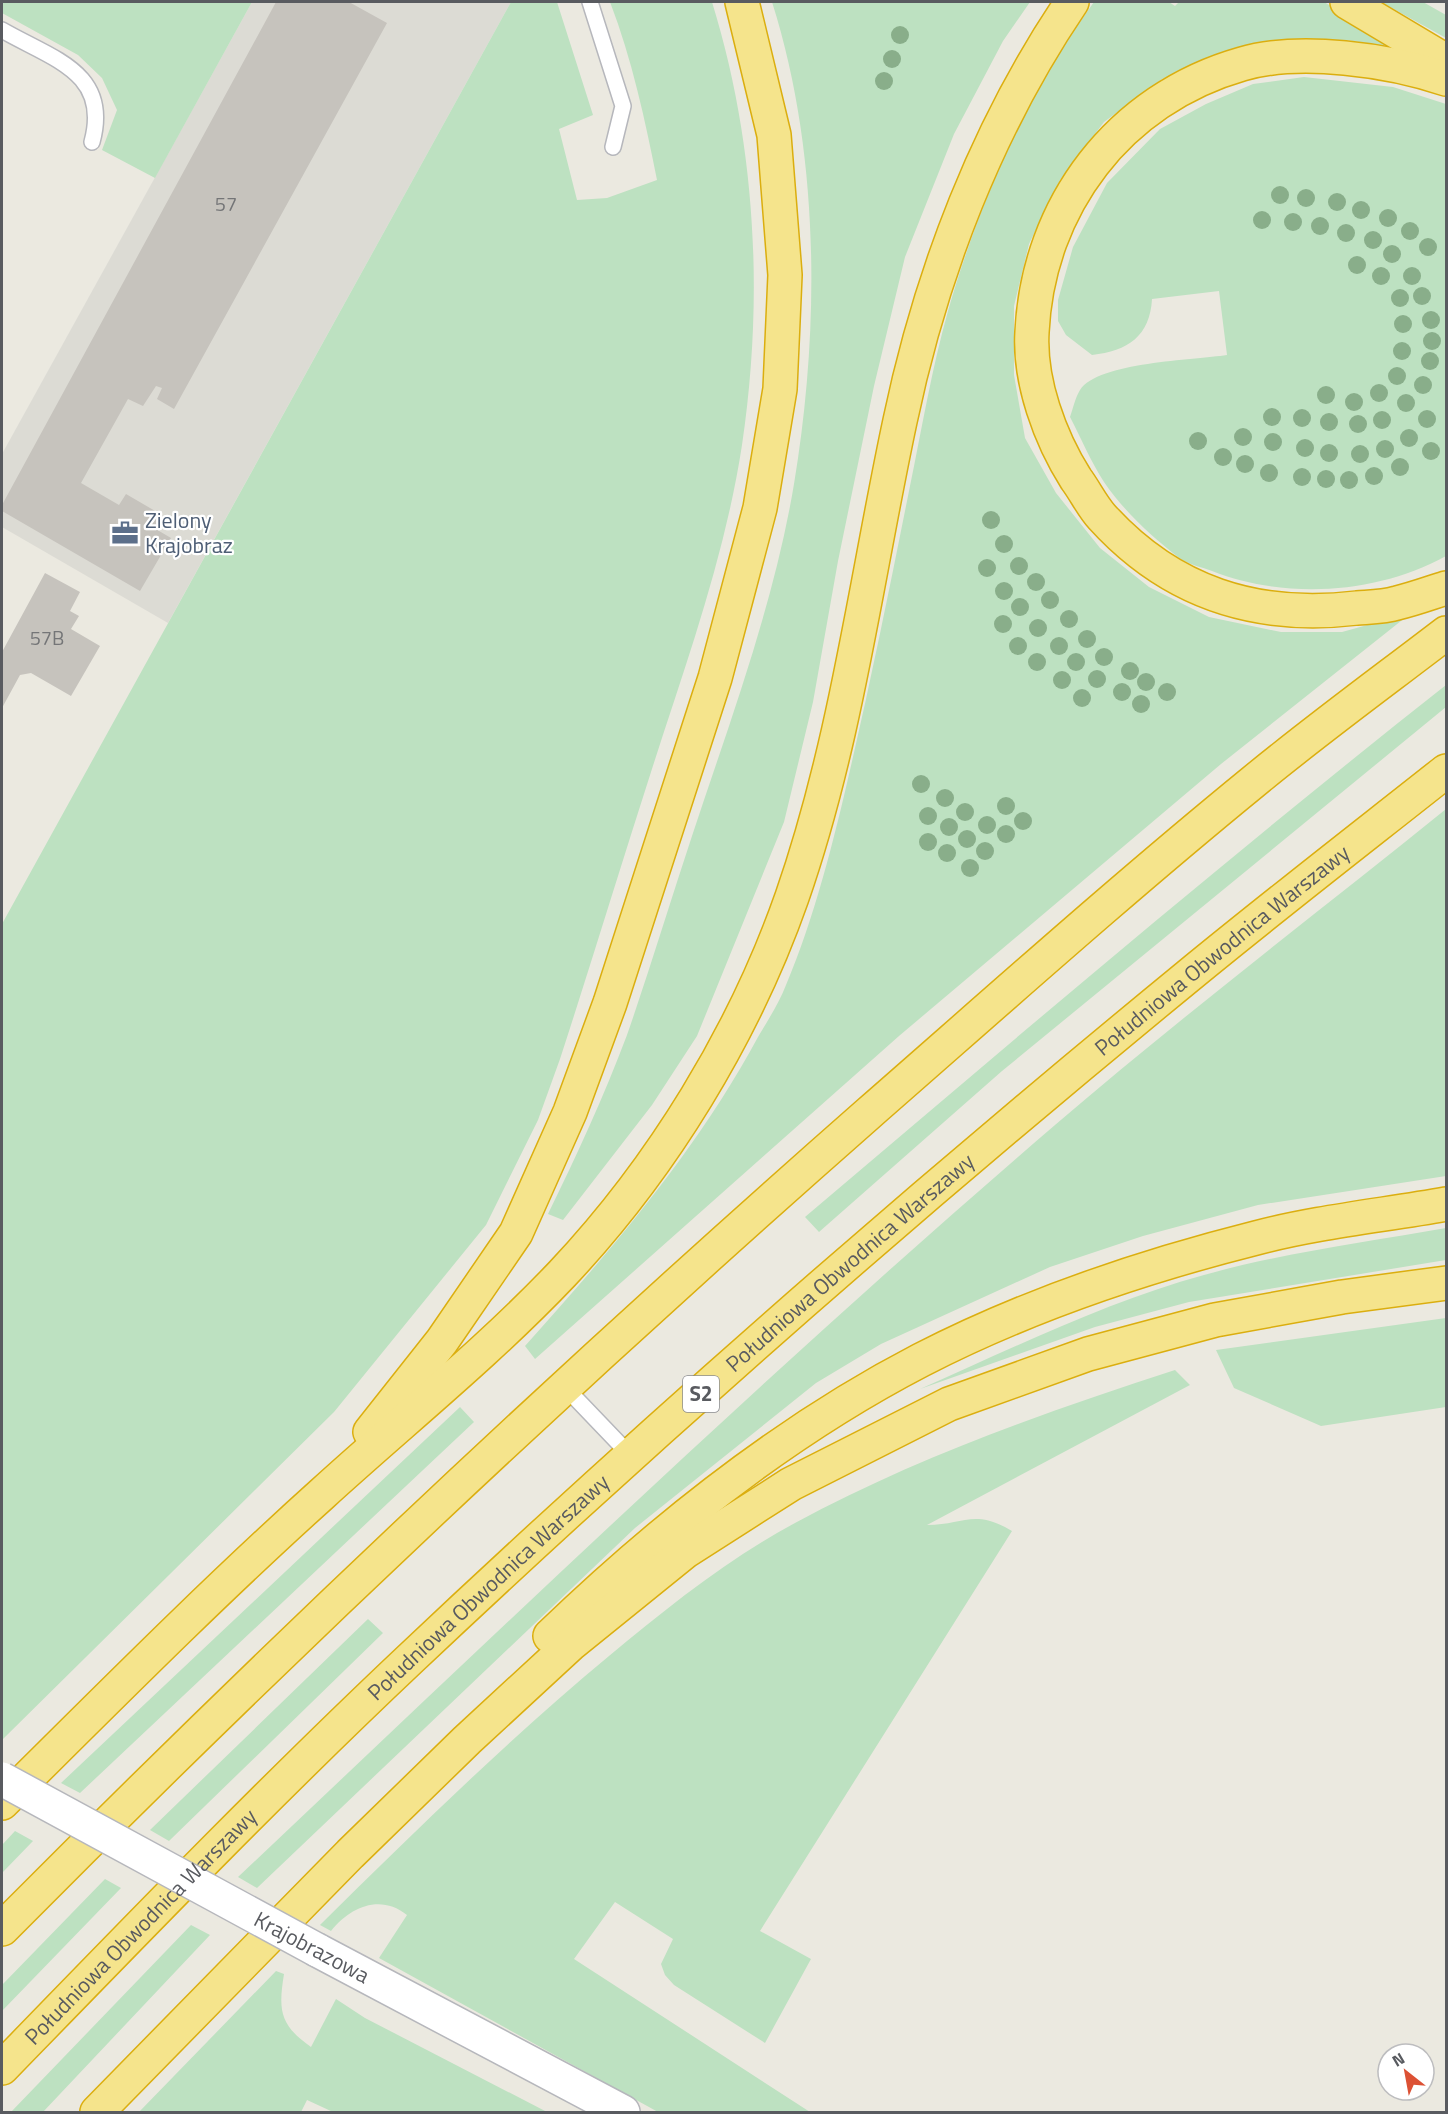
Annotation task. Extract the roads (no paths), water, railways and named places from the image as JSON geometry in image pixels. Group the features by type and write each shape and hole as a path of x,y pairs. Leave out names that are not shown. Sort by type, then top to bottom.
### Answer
{"highway":[{"path":"319,1496 442,1341 516,1233 570,1112 610,1003 715,678 760,508 780,389 785,274 774,135 742,2"},
{"path":"2,1803 319,1496 464,1370 563,1273 640,1180 701,1088 753,991 791,898 828,778 900,418 925,322 957,225 993,142 1033,65 1072,2"},
{"path":"1347,2 1446,61"},
{"path":"1446,79 1377,62 1306,56 1243,63 1183,88 1142,114 1098,154 1061,211 1040,271 1032,333 1042,403 1062,456 1100,516 1150,563 1210,594 1275,611 1336,611 1395,604 1446,588"},
{"path":"2,1929 147,1783 345,1591 563,1385 692,1269 1085,923 1257,779 1446,633"},
{"name":"Południowa Obwodnica Warszawy","path":"2,2067 274,1790 412,1658 631,1456 978,1150 1190,974 1446,771"},
{"path":"350,1854 509,1676 606,1582 759,1459 851,1400 921,1360 1023,1314 1125,1276 1258,1237 1446,1204"},
{"path":"97,2112 350,1854 467,1740 571,1644 686,1551 791,1484 949,1404 1088,1354 1215,1320 1342,1297 1446,1283"}],"street":[{"name":"Krajobrazowa","path":"2,1779 317,1950 623,2112"}],"lane":[{"path":"590,2 623,106 612,147"},
{"path":"2,30 68,67 85,81 95,99 98,122 92,142"},
{"path":"563,1385 631,1456"}],"place":[{"name":"Zielony Krajobraz","path":"125,533"}]}
